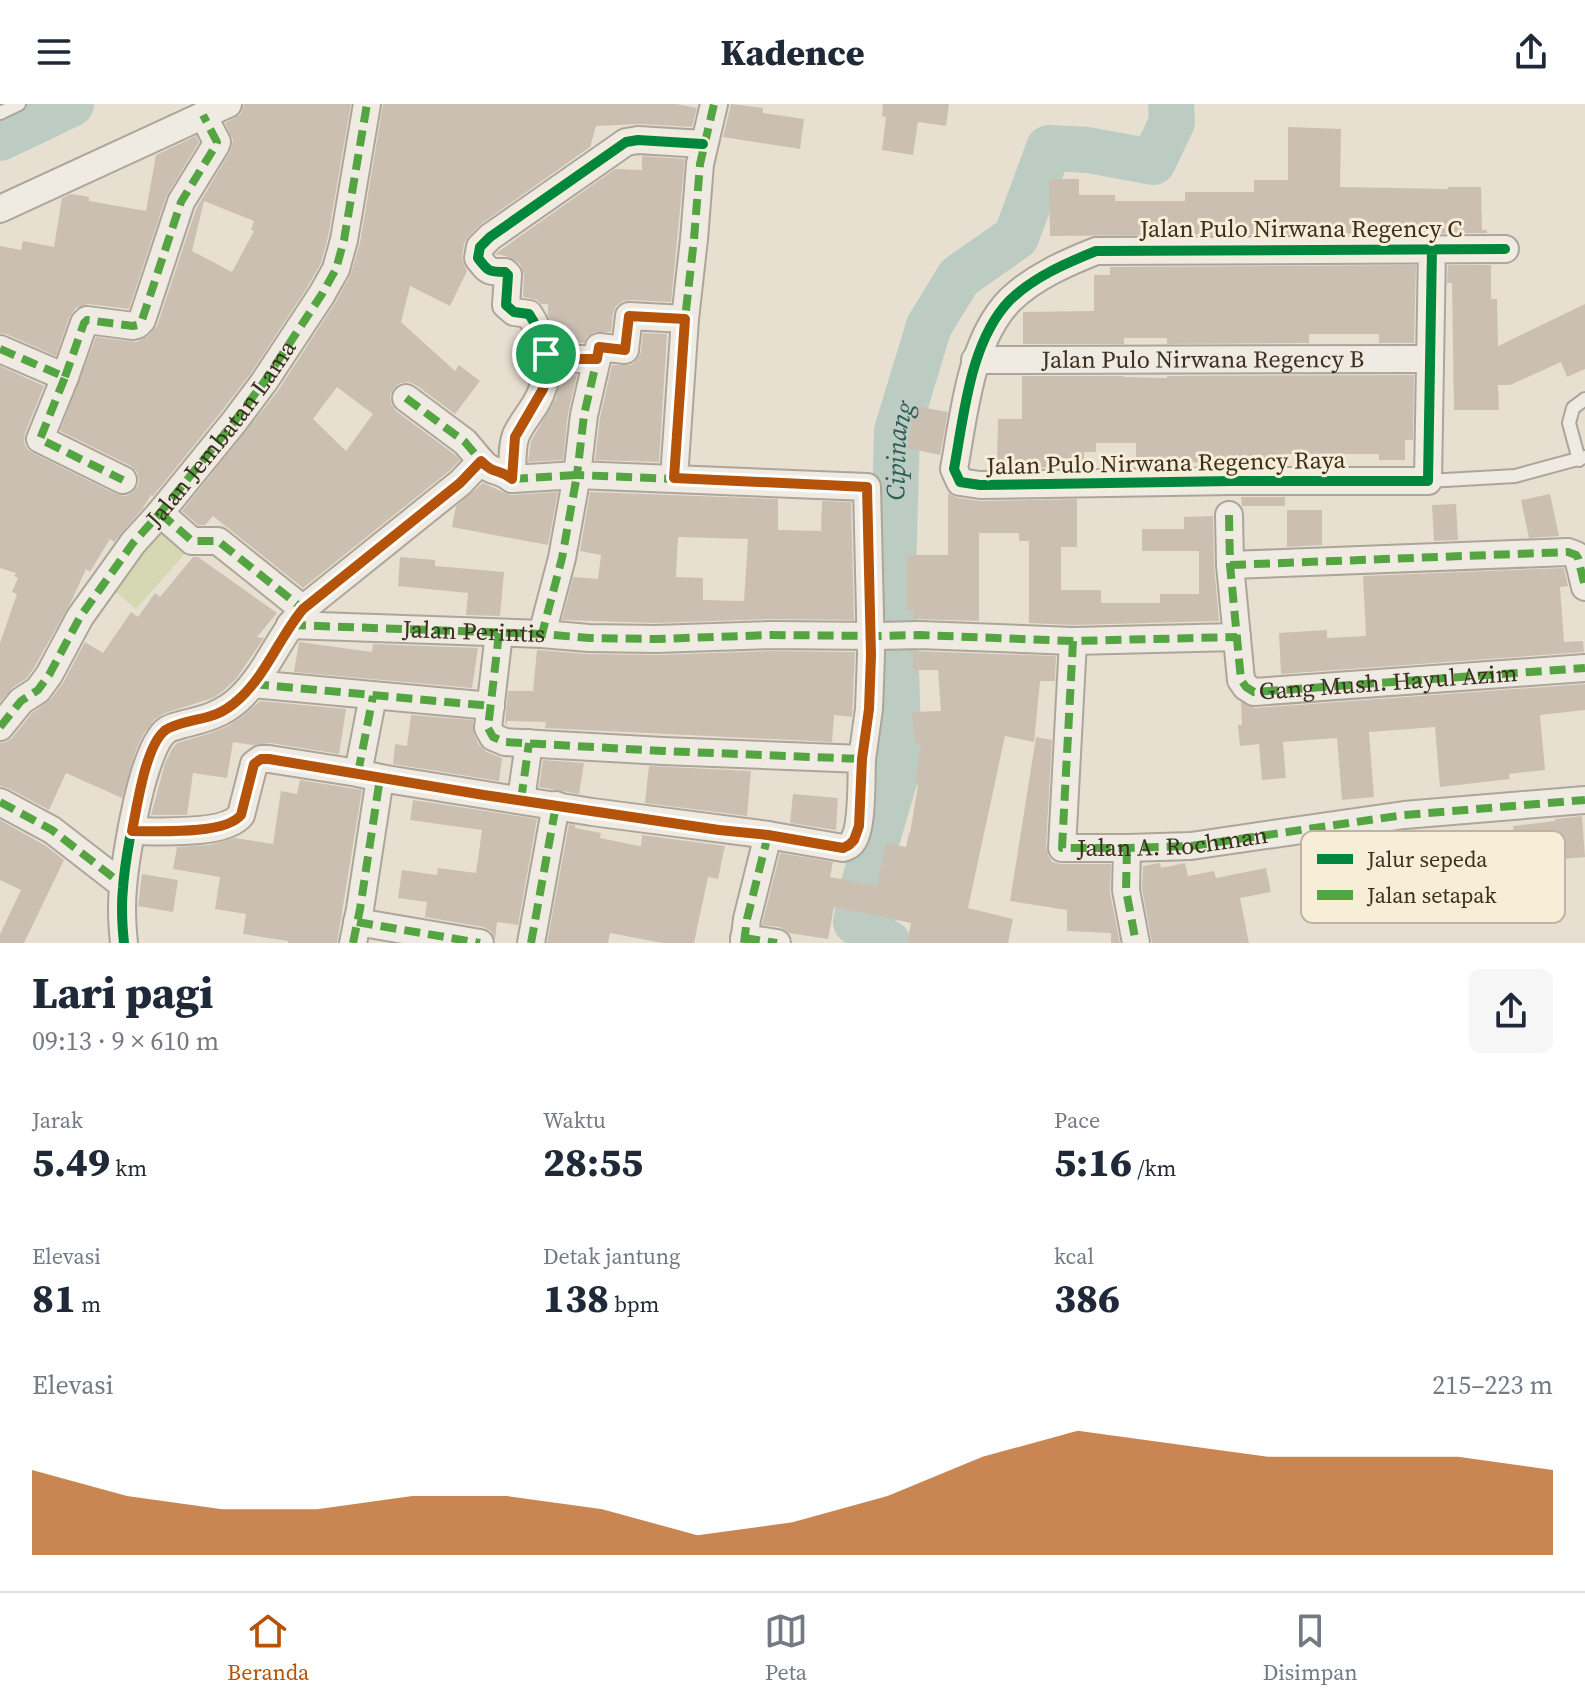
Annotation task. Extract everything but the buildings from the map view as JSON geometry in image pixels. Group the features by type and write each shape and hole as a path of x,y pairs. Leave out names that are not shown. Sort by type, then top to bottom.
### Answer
{"street":[{"path":"0,209 228,104"},
{"name":"Jalan Jembatan Lama","path":"0,727 21,701 38,690 80,617 133,543 264,382 322,294 336,269 344,240 367,104"},
{"path":"674,478 685,319 703,144 714,104"},
{"path":"123,480 40,439 84,323 87,320 133,326 142,320 181,202 217,142 203,115"},
{"path":"512,479 515,437 543,389 546,354 542,335 529,314 514,312 506,305 507,274 487,270 478,258 480,247 626,142 703,144"},
{"path":"1428,481 1432,248"},
{"name":"Jalan Pulo Nirwana Regency C","path":"1096,251 1505,249"},
{"name":"Jalan Pulo Nirwana Regency Raya","path":"1096,251 1062,264 1037,280 1011,299 995,317 975,360 954,469 960,482 980,485 1428,481"},
{"path":"546,354 597,359 599,347 625,350 629,316 685,319"},
{"path":"0,349 65,377"},
{"name":"Jalan Perintis","path":"297,617 542,634 562,558 584,415 597,359"},
{"name":"Jalan Pulo Nirwana Regency B","path":"975,360 1430,359"},
{"path":"132,831 182,832 236,821 241,815 254,764 261,759 269,759 843,848 854,840 859,826 874,636 867,487 577,475 512,479 504,472 490,470 465,442 406,398"},
{"path":"124,943 121,918 123,885 145,771 158,738 168,728 216,716 240,698 253,684 297,617 460,483 481,461"},
{"path":"160,513 192,541 218,541 297,617"},
{"path":"542,634 656,639 920,635 1073,641 1237,637 1229,515"},
{"path":"1230,565 1568,552 1576,555 1582,575"},
{"path":"499,633 488,728 493,737 505,742 862,759"},
{"name":"Gang Mush. Hayul Azim","path":"1237,637 1241,680 1254,692 1585,668"},
{"name":"Jalan A. Rochman","path":"1073,641 1062,848 1126,858 1404,815 1585,800"},
{"path":"253,684 491,706"},
{"path":"373,696 355,932 480,943"},
{"path":"521,800 529,743"},
{"path":"0,802 52,830 123,885"},
{"path":"531,943 556,805"},
{"path":"768,835 744,940 777,943"},
{"path":"1126,858 1126,890 1136,943"}],"lane":[{"path":"0,113 19,104"},
{"path":"1582,458 1569,423 1573,408 1585,399"},
{"name":"Jalan Pulo Nirwana Regency Raya","path":"1428,481 1515,476 1582,458"}],"green space":[{"path":"161,526 188,550 136,609 108,585"}],"waterway":[{"name":"Cipinang","path":"0,138 71,104"},
{"name":"Cipinang","path":"888,943 856,922 899,764 893,573 897,431 929,326 959,277 1016,237 1049,148 1088,150 1153,162 1172,122 1171,104"}],"marked path":[{"path":"0,727 21,701 38,690 80,617 133,543 234,422 322,294 336,269 344,240 367,104"},
{"path":"674,478 700,164 714,104"},
{"path":"65,377 87,320 133,326 142,320 181,202 217,142 203,115"},
{"path":"546,354 597,359 599,347 625,350 629,316 685,319"},
{"path":"0,349 65,377 40,439 123,480"},
{"path":"499,633 488,728 493,737 505,742 862,759 869,709 871,655 867,487 577,475 584,415 597,359"},
{"path":"406,398 465,442 481,461"},
{"path":"512,479 577,475 562,558 542,634"},
{"path":"160,513 192,541 218,541 303,609"},
{"path":"1229,515 1230,565 1241,680 1254,692 1585,668"},
{"path":"1230,565 1568,552 1578,558 1585,587"},
{"path":"290,625 656,639 772,635 920,635 1073,641 1237,637"},
{"path":"1073,641 1062,848 1191,846 1404,815 1585,800"},
{"path":"253,684 491,706"},
{"path":"358,773 373,696"},
{"path":"521,800 529,743"},
{"path":"132,831 190,831 233,822 241,815 254,764 261,759 380,778"},
{"path":"353,943 380,778 843,848 852,843 858,825 862,759"},
{"path":"0,802 52,830 123,885"},
{"path":"531,943 556,805"},
{"path":"744,943 768,835"},
{"path":"1127,848 1126,890 1136,943"},
{"path":"357,922 480,943"},
{"path":"744,938 777,943"}],"cycle path":[{"path":"124,943 122,902 127,853 143,779 158,740 169,729 213,715 239,699 257,678 303,609 460,483 481,461 512,479 514,440 542,391 546,357 540,335 529,314 514,312 506,305 508,275 486,268 478,258 480,247 626,142 703,144"},
{"path":"1432,248 1428,481 980,485 960,482 954,469 971,380 977,357 997,317 1010,300 1029,284 1096,251 1505,249"}],"route":[{"path":"629,316 685,319 674,478 867,487 871,655 859,826 854,840 843,848 592,812 269,759 261,759 254,764 241,815 236,821 182,832 132,831 146,766 164,731 227,710 260,675 303,609 460,483 481,461 490,470 504,472 512,479 515,437 543,389 546,354 597,359 599,347 625,350 629,316"}]}
